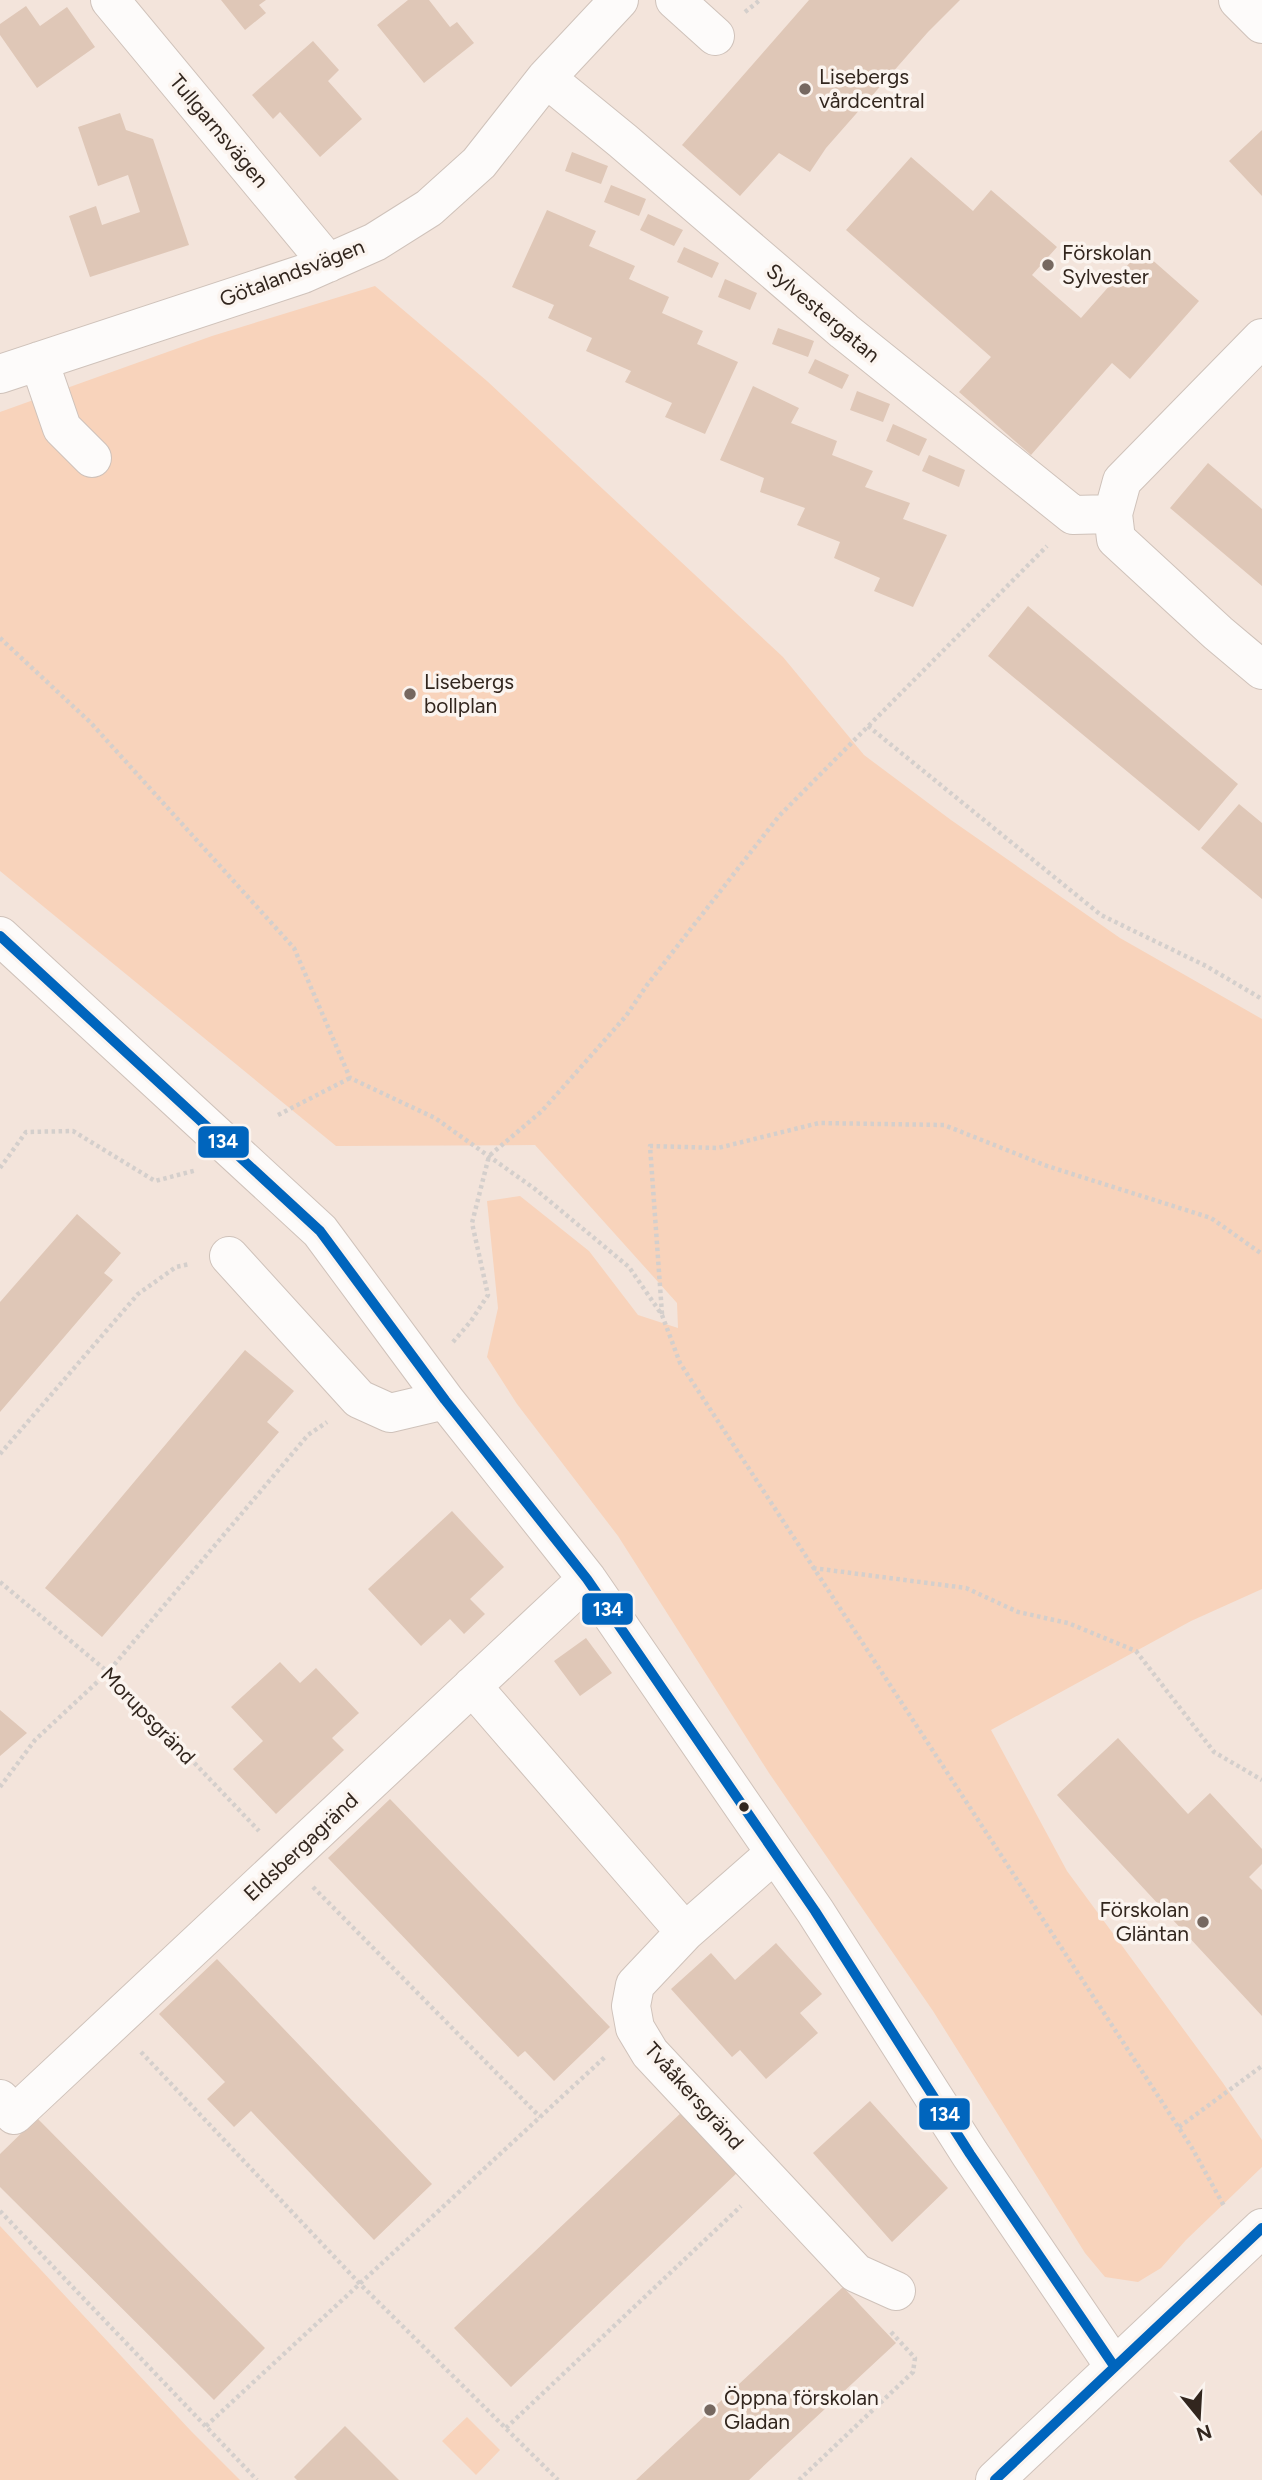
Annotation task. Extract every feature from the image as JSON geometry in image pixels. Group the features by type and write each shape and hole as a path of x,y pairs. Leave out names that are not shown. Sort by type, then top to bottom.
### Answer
{"street":[{"name":"Tullgarnsvägen","path":"110,0 328,263"},
{"path":"675,0 715,36"},
{"path":"1238,0 1262,24"},
{"name":"Götalandsvägen","path":"0,374 303,274 375,242 429,208 479,163 609,3"},
{"name":"Sylvestergatan","path":"546,78 844,331 1073,515 1096,514"},
{"path":"1262,338 1122,481 1096,514 1116,539 1262,670"},
{"path":"39,361 62,428 92,458"},
{"path":"0,936 320,1231 446,1401 587,1579 815,1911 970,2154 1114,2366"},
{"path":"229,1256 359,1399 390,1413 446,1401"},
{"name":"Eldsbergagränd","path":"7,2107 113,2023 587,1579"},
{"path":"472,1686 685,1932"},
{"name":"Tvååkersgränd","path":"775,1853 685,1932 635,1985 632,2006 635,2028 650,2053 856,2273 896,2291"},
{"path":"995,2480 1262,2228"}],"path":[{"path":"471,1321 488,1295 472,1223 489,1156 542,1111 626,1016 647,985 779,816 868,726 1096,514"},
{"path":"0,638 91,723 294,948 349,1078 435,1118 535,1189 629,1267 662,1315 680,1363 1179,2127 1224,2206"},
{"path":"868,726 1101,915 1206,966 1262,999"},
{"path":"278,1115 349,1078"},
{"path":"662,1315 650,1146 718,1148 819,1123 944,1125 1046,1166 1211,1218 1262,1254"},
{"path":"0,1168 26,1132 73,1130 155,1181 200,1169"},
{"path":"0,1454 138,1294 176,1266 229,1256"},
{"path":"0,1787 35,1740 108,1672 308,1435 359,1399"},
{"path":"813,1568 966,1588 1018,1612 1069,1623 1136,1651 1214,1752 1262,1780"},
{"name":"Morupsgränd","path":"0,1582 108,1672 286,1860 540,2117"},
{"path":"113,2023 360,2284 558,2480"},
{"path":"206,2426 635,2028"},
{"path":"1179,2127 1262,2066"},
{"path":"506,2428 770,2180"},
{"path":"0,2211 257,2480"}],"shaded area":[{"path":"375,286 487,381 783,657 864,755 951,820 1120,938 1262,1019 1262,1589 1191,1621 991,1730 1067,1871 1262,2140 1262,2167 1186,2240 1161,2268 1138,2282 1105,2277 1085,2253 933,2011 769,1773 618,1536 517,1404 487,1357 498,1308 487,1201 520,1196 589,1251 638,1315 678,1328 677,1303 535,1145 336,1146 0,871 0,412 212,336"},
{"path":"0,2226 191,2431 240,2480 0,2480"},
{"path":"467,2417 500,2450 476,2475 442,2441"}],"building":[{"path":"221,0 266,0 259,5 266,13 245,30"},
{"path":"408,0 429,0 450,27 457,22 474,43 424,83 377,25"},
{"name":"Lisebergs vårdcentral","path":"809,0 960,0 928,32 826,148 810,172 779,153 740,196 682,145"},
{"path":"26,6 40,26 67,7 95,47 37,88 0,35 0,24"},
{"path":"313,41 339,70 328,81 362,119 320,157 280,112 273,119 252,95"},
{"path":"120,113 126,130 153,139 189,245 90,277 69,216 96,206 102,225 140,212 128,175 98,186 78,127"},
{"path":"1262,130 1262,196 1229,161"},
{"path":"572,152 608,166 601,184 565,171"},
{"path":"911,157 973,211 991,190 1057,247 1032,275 1081,318 1141,250 1199,301 1130,379 1112,363 1031,455 959,392 991,357 846,230"},
{"path":"611,185 646,199 639,216 604,202"},
{"path":"547,210 596,231 589,246 635,266 629,279 669,297 662,313 703,331 697,344 738,362 705,434 665,417 672,403 625,382 631,371 586,351 592,338 548,318 554,305 512,287"},
{"path":"648,214 683,230 674,246 640,230"},
{"path":"684,247 719,263 712,278 677,262"},
{"path":"725,279 757,293 750,310 718,297"},
{"path":"778,328 814,341 808,357 772,344"},
{"path":"815,359 849,375 842,389 808,373"},
{"path":"753,386 799,408 791,423 837,441 832,455 873,471 865,487 910,503 903,519 947,535 913,607 874,591 880,578 834,558 840,542 797,525 805,508 760,492 764,478 720,460"},
{"path":"857,391 890,404 883,422 850,410"},
{"path":"893,424 927,439 919,456 886,441"},
{"path":"929,455 965,470 959,487 922,471"},
{"path":"1208,463 1262,509 1262,586 1170,508"},
{"path":"1028,606 1238,784 1199,831 988,656"},
{"path":"1239,804 1262,823 1262,899 1201,848"},
{"path":"77,1214 121,1253 104,1273 113,1280 0,1412 0,1302"},
{"path":"245,1350 294,1391 267,1422 279,1432 102,1637 45,1588"},
{"path":"452,1511 504,1567 470,1599 485,1614 464,1634 450,1619 421,1646 368,1589"},
{"path":"586,1638 612,1673 580,1696 554,1661"},
{"path":"280,1662 300,1683 316,1668 359,1713 332,1738 344,1750 276,1814 233,1769 263,1741 231,1707"},
{"path":"0,1710 27,1733 0,1756"},
{"path":"1118,1738 1188,1814 1210,1793 1262,1849 1262,1864 1249,1877 1262,1890 1262,2016 1057,1795"},
{"path":"390,1799 610,2027 554,2081 525,2051 518,2057 328,1858"},
{"path":"776,1943 822,1994 800,2013 818,2033 766,2079 740,2050 732,2057 671,1989 711,1953 735,1980"},
{"path":"217,1959 432,2184 374,2240 251,2111 234,2127 207,2099 225,2082 159,2014"},
{"path":"870,2101 948,2188 892,2242 813,2153"},
{"path":"683,2111 739,2171 511,2387 454,2328"},
{"path":"37,2118 265,2348 214,2400 0,2187 0,2154"},
{"path":"843,2287 896,2343 749,2480 636,2480"},
{"path":"345,2426 399,2480 297,2480 294,2477"}],"transit line":[{"name":"134","path":"0,936 320,1231 445,1400 587,1579 815,1911 970,2154 1114,2366"},
{"name":"134","path":"995,2480 1262,2228"}],"place":[{"name":"Lisebergs vårdcentral","path":"805,89"},
{"name":"Förskolan Sylvester","path":"1048,265"},
{"name":"Lisebergs bollplan","path":"410,694"},
{"name":"Förskolan Gläntan","path":"1203,1922"},
{"name":"Öppna förskolan Gladan","path":"710,2410"}]}
